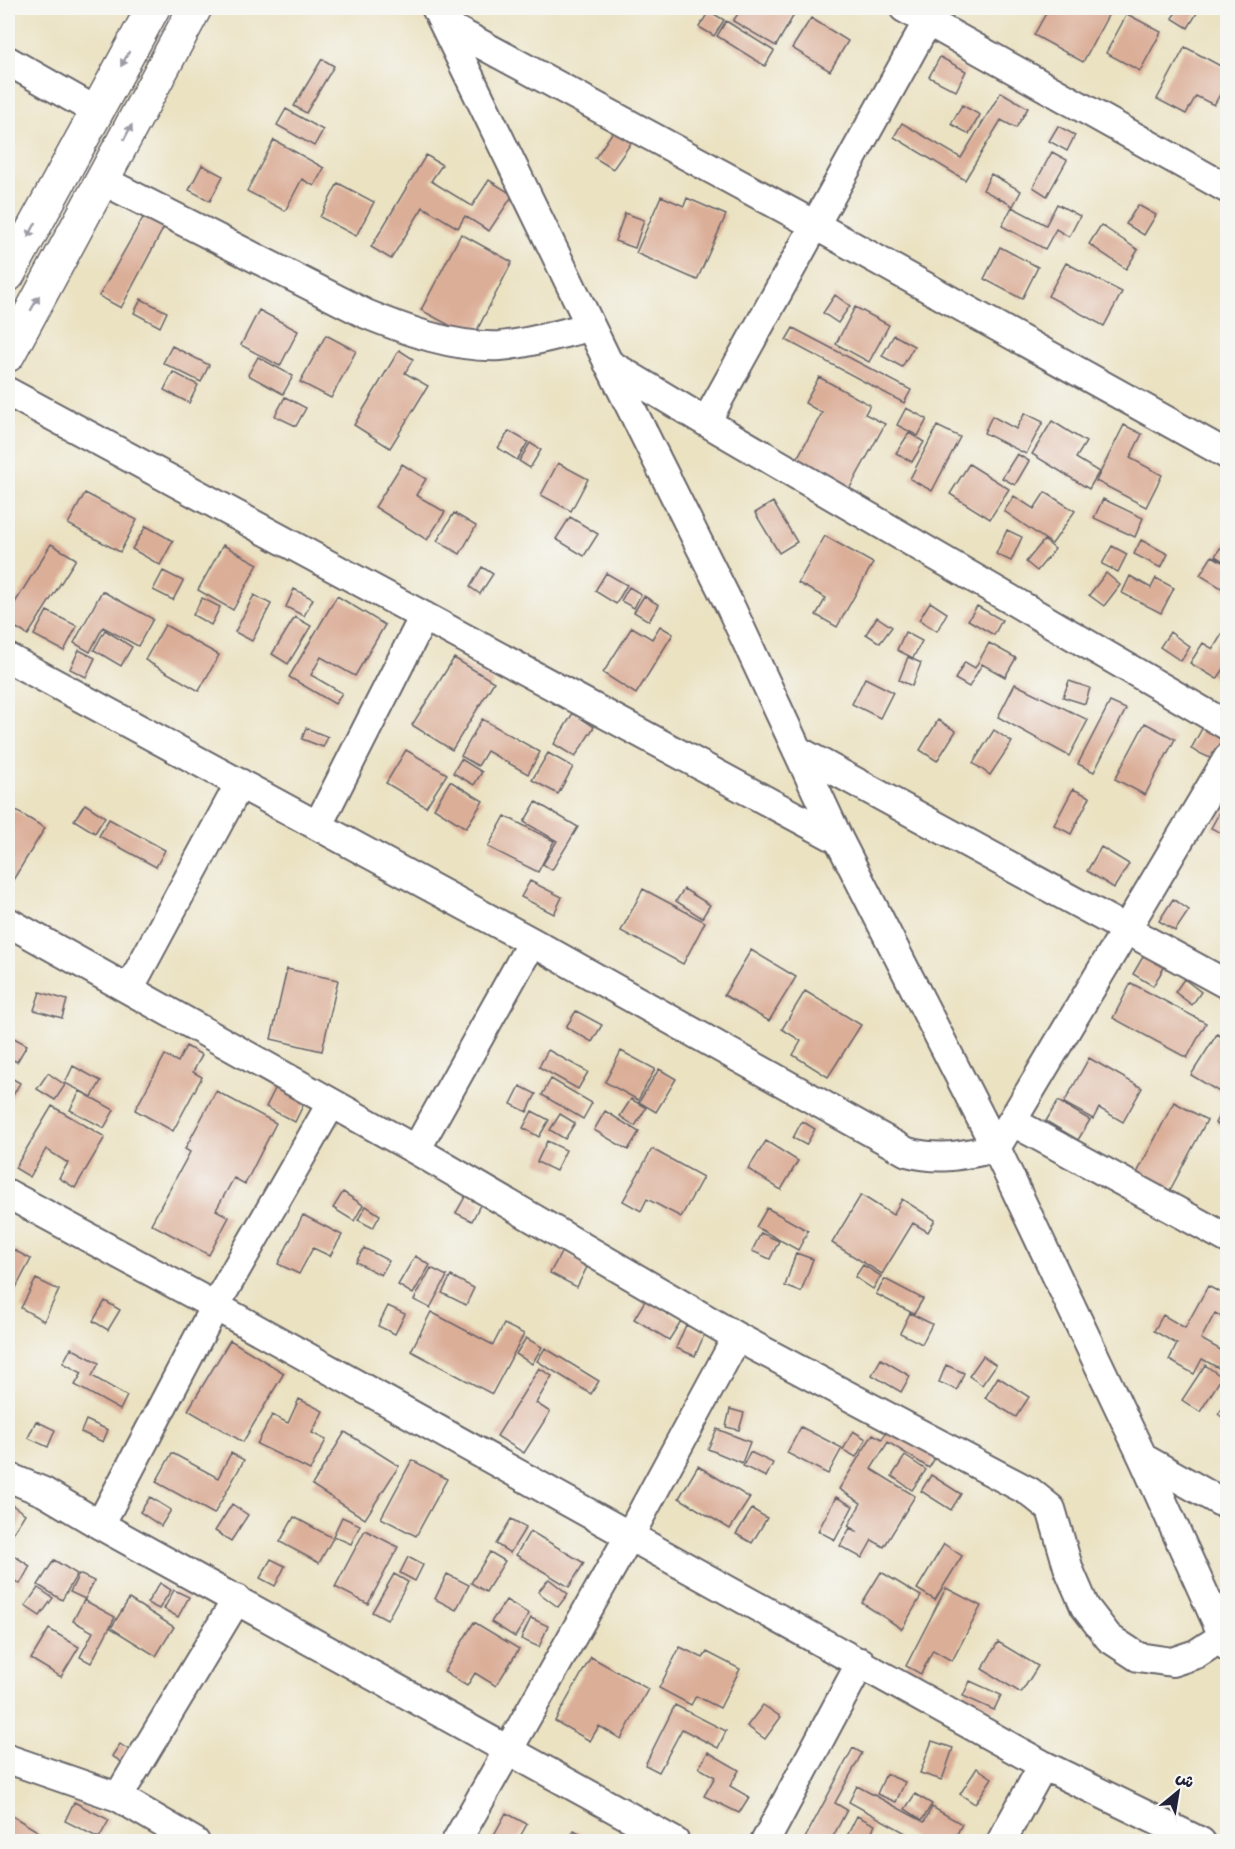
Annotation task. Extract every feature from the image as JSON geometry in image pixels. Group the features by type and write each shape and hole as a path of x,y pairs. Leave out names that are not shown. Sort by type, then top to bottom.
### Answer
{"main road":[{"path":"8,275 153,8"},
{"path":"8,355 195,8"}],"street":[{"path":"706,422 813,225 922,12 1227,189"},
{"path":"440,16 1227,455"},
{"path":"8,922 416,1150 737,1337 1030,1492 1051,1509 1069,1570 1085,1607 1109,1638 1138,1657 1172,1662 1225,1642 1143,1458 996,1148 839,840 731,608 590,327 440,16"},
{"path":"8,61 96,111"},
{"path":"102,180 401,328 461,344 501,346 590,327"},
{"path":"608,362 706,422 1227,726"},
{"path":"8,392 839,840"},
{"path":"318,825 424,616"},
{"path":"8,658 532,942 907,1152 928,1158 949,1158 996,1148 1127,931 1227,758"},
{"path":"796,750 1227,985"},
{"path":"129,989 240,783"},
{"path":"416,1150 532,942"},
{"path":"100,1525 216,1306 331,1104"},
{"path":"1013,1122 1227,1239"},
{"path":"8,1194 216,1306 1043,1765 1201,1842"},
{"path":"456,1842 630,1536 737,1337"},
{"path":"1143,1458 1227,1506"},
{"path":"8,1477 44,1492 675,1842"},
{"path":"118,1797 237,1599"},
{"path":"765,1842 861,1662"},
{"path":"8,1759 118,1797 195,1842"},
{"path":"1001,1842 1043,1765"}],"building":[{"path":"742,8 798,8 776,46 733,21"},
{"path":"1049,8 1106,8 1111,10 1083,62 1034,35"},
{"path":"1179,8 1200,8 1188,28 1172,18"},
{"path":"709,11 724,20 714,36 699,27"},
{"path":"1127,14 1161,32 1140,71 1106,53"},
{"path":"811,18 848,41 830,71 792,48"},
{"path":"726,21 774,51 765,66 717,36"},
{"path":"1185,47 1228,70 1228,80 1214,105 1196,96 1186,114 1157,99"},
{"path":"940,57 966,71 956,91 929,77"},
{"path":"322,59 334,66 306,113 294,106"},
{"path":"1001,92 1028,108 1016,128 1001,120 965,180 894,137 902,123 961,158"},
{"path":"962,105 980,115 969,134 951,124"},
{"path":"286,109 323,130 314,146 277,125"},
{"path":"1058,126 1075,135 1067,151 1049,141"},
{"path":"616,127 634,139 613,169 595,158"},
{"path":"274,140 324,168 314,186 302,179 285,211 247,191"},
{"path":"1052,152 1067,160 1047,196 1033,187"},
{"path":"426,155 442,165 431,181 472,206 489,180 513,195 489,231 465,216 458,228 423,207 391,259 371,247"},
{"path":"202,165 223,176 210,201 189,190"},
{"path":"991,174 1021,191 1013,206 983,190"},
{"path":"338,183 374,202 356,236 320,217"},
{"path":"661,196 684,206 687,198 726,215 697,280 636,253"},
{"path":"1057,204 1080,216 1069,237 1056,229 1045,249 1002,226 1012,207 1046,225"},
{"path":"1138,205 1156,215 1144,235 1126,224"},
{"path":"625,213 644,220 635,248 615,241"},
{"path":"144,216 164,227 121,308 99,296"},
{"path":"1101,225 1138,250 1126,269 1089,244"},
{"path":"461,234 512,262 473,338 421,310"},
{"path":"1000,247 1038,267 1022,299 984,279"},
{"path":"1066,263 1122,292 1104,326 1048,296"},
{"path":"835,295 850,306 838,323 823,313"},
{"path":"141,299 167,312 160,327 134,313"},
{"path":"855,307 889,325 869,362 836,344"},
{"path":"259,310 298,331 280,366 241,345"},
{"path":"793,328 911,390 904,403 786,340"},
{"path":"326,335 356,351 331,398 300,382"},
{"path":"894,335 914,346 902,367 882,356"},
{"path":"172,346 209,365 201,382 163,363"},
{"path":"399,350 413,359 405,373 428,386 390,448 354,425"},
{"path":"258,357 293,376 283,394 248,375"},
{"path":"173,372 198,385 189,403 164,390"},
{"path":"819,377 870,405 865,414 885,424 847,493 794,464 822,413 805,403"},
{"path":"285,397 306,408 296,426 275,416"},
{"path":"906,408 927,419 918,436 897,425"},
{"path":"1025,413 1043,422 1026,454 984,433 992,416 1016,429"},
{"path":"1052,421 1086,442 1076,458 1099,472 1089,489 1032,454"},
{"path":"1124,425 1142,434 1130,458 1162,475 1146,507 1096,481"},
{"path":"937,426 960,437 932,491 910,479"},
{"path":"509,431 528,442 517,460 498,448"},
{"path":"909,433 924,442 912,462 896,453"},
{"path":"530,443 541,450 530,468 519,461"},
{"path":"1017,454 1029,461 1015,485 1002,478"},
{"path":"558,463 588,479 571,511 541,495"},
{"path":"402,464 426,479 416,495 445,512 427,540 375,507"},
{"path":"969,464 1009,489 990,519 950,494"},
{"path":"1045,492 1075,511 1052,544 1004,511 1014,496 1034,509"},
{"path":"85,493 137,520 120,552 68,524"},
{"path":"1103,499 1143,518 1135,537 1094,518"},
{"path":"773,502 797,542 779,553 755,513"},
{"path":"454,513 476,526 460,554 437,541"},
{"path":"570,517 598,534 584,556 556,539"},
{"path":"146,526 173,541 160,565 132,549"},
{"path":"1007,530 1022,537 1011,561 996,554"},
{"path":"825,536 873,563 837,627 816,615 826,598 798,583"},
{"path":"1228,536 1228,564 1215,556"},
{"path":"1044,540 1055,549 1037,571 1026,562"},
{"path":"1141,540 1168,554 1161,568 1134,554"},
{"path":"51,544 76,559 28,635 8,623 8,614"},
{"path":"223,545 258,564 233,610 198,590"},
{"path":"1112,546 1127,554 1118,572 1102,564"},
{"path":"1212,556 1228,565 1228,592 1200,575"},
{"path":"482,567 493,574 480,594 470,587"},
{"path":"163,571 183,581 173,600 153,590"},
{"path":"606,573 627,585 616,604 595,591"},
{"path":"1106,573 1120,585 1104,606 1089,595"},
{"path":"1130,576 1151,588 1156,578 1174,588 1161,613 1122,593"},
{"path":"629,587 641,594 634,608 621,601"},
{"path":"294,589 313,599 304,616 286,607"},
{"path":"102,591 153,619 138,646 103,627 90,652 74,643"},
{"path":"254,595 271,604 252,641 235,632"},
{"path":"337,596 385,625 355,676 321,657 311,675 342,693 335,704 289,677"},
{"path":"644,596 659,605 649,621 634,612"},
{"path":"202,598 220,607 211,625 193,615"},
{"path":"930,602 947,613 937,631 919,620"},
{"path":"977,606 1002,620 994,635 968,620"},
{"path":"47,611 77,626 64,651 34,635"},
{"path":"295,617 311,626 288,664 272,654"},
{"path":"877,617 892,627 880,643 866,634"},
{"path":"1228,624 1228,663 1217,679 1190,663 1203,643 1213,649"},
{"path":"165,625 219,655 199,691 145,660"},
{"path":"660,626 673,634 636,694 603,673 632,627 652,639"},
{"path":"105,630 132,647 121,666 94,650"},
{"path":"905,632 922,641 913,658 897,650"},
{"path":"1170,632 1190,647 1181,661 1160,647"},
{"path":"989,643 1016,658 1005,677 982,664 969,687 955,679 965,662 975,668"},
{"path":"79,650 95,658 86,677 70,669"},
{"path":"908,657 921,663 912,686 899,680"},
{"path":"454,658 494,682 452,750 412,725"},
{"path":"865,678 893,692 880,718 852,704"},
{"path":"1069,681 1090,688 1085,704 1063,697"},
{"path":"1015,684 1088,720 1069,756 998,717"},
{"path":"1110,702 1126,709 1094,772 1078,764"},
{"path":"573,713 594,727 575,757 554,744"},
{"path":"482,719 540,752 528,774 487,751 478,766 461,756"},
{"path":"938,720 956,731 937,761 920,750"},
{"path":"1145,723 1175,739 1145,795 1115,779"},
{"path":"1205,723 1228,738 1216,761 1191,749"},
{"path":"306,728 328,737 323,747 302,739"},
{"path":"994,730 1012,742 990,775 973,763"},
{"path":"406,750 447,774 426,807 386,783"},
{"path":"548,753 573,767 558,794 532,780"},
{"path":"461,759 482,772 474,785 453,773"},
{"path":"450,781 483,801 466,828 434,808"},
{"path":"1073,789 1090,797 1071,834 1054,825"},
{"path":"1228,797 1228,836 1211,828"},
{"path":"536,802 578,827 552,870 543,864 557,841 524,822"},
{"path":"85,804 105,817 95,833 74,820"},
{"path":"8,806 45,828 13,880 8,877"},
{"path":"505,816 554,841 538,872 488,847"},
{"path":"109,819 165,850 156,867 99,836"},
{"path":"1101,847 1129,864 1114,888 1087,871"},
{"path":"530,881 562,897 554,914 521,897"},
{"path":"643,889 705,922 683,964 621,931"},
{"path":"684,889 710,905 702,918 676,901"},
{"path":"1173,899 1189,910 1175,931 1159,921"},
{"path":"751,950 796,977 769,1021 724,995"},
{"path":"1144,955 1165,966 1153,986 1133,974"},
{"path":"287,969 338,980 322,1051 271,1039"},
{"path":"1184,979 1201,992 1192,1005 1175,992"},
{"path":"1131,983 1206,1023 1187,1058 1113,1018"},
{"path":"805,991 861,1025 828,1077 793,1055 801,1041 782,1029"},
{"path":"40,992 67,1000 62,1018 34,1010"},
{"path":"576,1011 602,1025 592,1042 566,1027"},
{"path":"1217,1034 1228,1040 1226,1096 1191,1075"},
{"path":"12,1037 27,1045 17,1062 8,1057 8,1044"},
{"path":"186,1046 202,1055 193,1072 202,1077 173,1131 135,1110 165,1055 178,1062"},
{"path":"548,1050 588,1072 578,1089 539,1067"},
{"path":"621,1051 655,1069 638,1100 605,1082"},
{"path":"1089,1058 1142,1088 1123,1122 1099,1108 1093,1119 1064,1103"},
{"path":"73,1066 101,1081 92,1097 65,1083"},
{"path":"659,1069 676,1079 656,1112 639,1102"},
{"path":"48,1073 65,1085 55,1100 37,1089"},
{"path":"8,1076 20,1083 8,1104"},
{"path":"280,1079 309,1093 295,1122 266,1107"},
{"path":"551,1079 592,1103 583,1119 542,1095"},
{"path":"520,1086 536,1094 527,1112 511,1104"},
{"path":"80,1091 114,1110 104,1128 70,1110"},
{"path":"216,1091 276,1123 245,1184 234,1178 216,1210 229,1217 209,1255 151,1224 190,1152 185,1149"},
{"path":"631,1099 646,1108 635,1126 620,1116"},
{"path":"1228,1100 1228,1130 1215,1123"},
{"path":"1058,1101 1090,1120 1078,1140 1046,1121"},
{"path":"1174,1102 1207,1120 1169,1192 1136,1175"},
{"path":"52,1106 105,1137 75,1188 59,1178 68,1163 46,1149 30,1177 15,1168"},
{"path":"532,1111 549,1120 539,1137 523,1128"},
{"path":"605,1111 639,1132 628,1150 594,1130"},
{"path":"560,1114 575,1123 565,1139 550,1130"},
{"path":"802,1121 815,1129 806,1145 793,1138"},
{"path":"547,1141 566,1150 556,1171 537,1162"},
{"path":"766,1141 798,1161 781,1190 748,1169"},
{"path":"652,1149 703,1177 681,1217 647,1199 641,1211 623,1201"},
{"path":"343,1192 363,1205 354,1221 333,1208"},
{"path":"466,1195 481,1203 472,1221 456,1213"},
{"path":"861,1195 893,1215 902,1199 935,1220 928,1232 913,1223 882,1274 832,1243"},
{"path":"366,1206 380,1215 373,1228 358,1220"},
{"path":"767,1208 808,1231 798,1250 756,1227"},
{"path":"303,1215 342,1235 330,1256 313,1248 299,1274 278,1264"},
{"path":"761,1233 779,1241 770,1259 752,1251"},
{"path":"8,1247 31,1259 8,1303"},
{"path":"364,1248 389,1261 381,1275 356,1262"},
{"path":"562,1251 588,1265 577,1287 550,1273"},
{"path":"796,1253 813,1259 801,1292 785,1286"},
{"path":"415,1256 430,1265 413,1294 398,1285"},
{"path":"863,1265 881,1276 873,1289 855,1277"},
{"path":"431,1268 447,1276 430,1308 414,1300"},
{"path":"451,1276 474,1288 466,1305 442,1293"},
{"path":"36,1279 59,1290 44,1321 21,1308"},
{"path":"885,1279 923,1299 914,1314 876,1294"},
{"path":"1208,1286 1228,1297 1228,1320 1215,1313 1201,1339 1228,1354 1228,1373 1202,1359 1194,1374 1169,1360 1177,1344 1154,1331 1163,1315 1185,1328"},
{"path":"646,1299 681,1321 669,1340 634,1319"},
{"path":"105,1301 120,1310 108,1330 93,1321"},
{"path":"388,1306 405,1314 395,1334 378,1326"},
{"path":"431,1312 493,1345 504,1324 524,1334 492,1394 411,1351"},
{"path":"910,1313 932,1324 922,1344 900,1333"},
{"path":"686,1325 705,1333 695,1356 676,1348"},
{"path":"526,1338 542,1347 532,1364 516,1354"},
{"path":"230,1340 284,1373 243,1442 188,1410"},
{"path":"71,1348 99,1363 92,1376 127,1396 120,1410 75,1385 82,1373 63,1363"},
{"path":"545,1348 599,1381 591,1394 537,1361"},
{"path":"983,1356 996,1365 982,1385 969,1376"},
{"path":"881,1359 910,1376 901,1392 872,1375"},
{"path":"946,1365 964,1373 957,1390 939,1382"},
{"path":"1205,1365 1222,1377 1200,1412 1182,1400"},
{"path":"539,1368 552,1376 536,1403 550,1412 524,1453 497,1436"},
{"path":"998,1377 1029,1397 1016,1417 985,1398"},
{"path":"299,1399 323,1411 312,1433 326,1440 310,1470 257,1444 272,1415 288,1423"},
{"path":"1228,1402 1228,1422 1218,1414"},
{"path":"730,1409 744,1413 739,1430 726,1427"},
{"path":"86,1420 108,1430 103,1442 81,1432"},
{"path":"36,1421 55,1430 48,1447 28,1438"},
{"path":"892,1424 938,1453 929,1468 888,1442 871,1469 915,1496 884,1547 872,1540 862,1558 840,1546 850,1528 858,1532 848,1526 861,1503 839,1489 873,1434 882,1439"},
{"path":"801,1427 842,1448 828,1474 787,1453"},
{"path":"717,1429 750,1442 742,1463 708,1449"},
{"path":"853,1431 866,1439 856,1457 843,1450"},
{"path":"345,1432 399,1466 365,1519 312,1485"},
{"path":"750,1452 773,1463 766,1477 743,1466"},
{"path":"172,1453 218,1478 231,1453 244,1460 214,1514 156,1482"},
{"path":"905,1456 926,1470 912,1490 892,1476"},
{"path":"412,1460 447,1479 416,1536 381,1518"},
{"path":"698,1466 750,1498 730,1529 679,1498"},
{"path":"931,1475 961,1494 951,1510 921,1491"},
{"path":"150,1497 171,1510 161,1526 140,1512"},
{"path":"836,1497 853,1506 835,1540 818,1531"},
{"path":"9,1503 25,1514 13,1533 8,1529"},
{"path":"232,1504 248,1515 231,1541 215,1531"},
{"path":"752,1509 767,1518 752,1543 736,1534"},
{"path":"294,1517 333,1538 319,1563 280,1542"},
{"path":"342,1517 360,1525 351,1544 333,1536"},
{"path":"511,1519 526,1527 510,1553 496,1544"},
{"path":"365,1530 398,1547 368,1604 335,1587"},
{"path":"530,1531 584,1563 569,1587 516,1555"},
{"path":"944,1544 962,1556 935,1600 917,1589"},
{"path":"490,1552 505,1561 486,1592 471,1583"},
{"path":"13,1555 30,1566 20,1584 8,1577 8,1564"},
{"path":"408,1557 423,1565 415,1581 400,1573"},
{"path":"271,1559 285,1566 275,1586 260,1578"},
{"path":"54,1560 77,1574 62,1600 38,1585"},
{"path":"881,1572 921,1596 902,1629 862,1603"},
{"path":"79,1574 94,1581 85,1599 70,1592"},
{"path":"394,1574 408,1582 387,1620 372,1612"},
{"path":"447,1574 469,1585 456,1610 435,1599"},
{"path":"549,1579 568,1594 558,1607 538,1592"},
{"path":"160,1583 171,1590 159,1609 147,1603"},
{"path":"38,1588 53,1598 40,1616 25,1606"},
{"path":"946,1588 981,1606 952,1661 933,1650 921,1674 906,1666"},
{"path":"174,1590 189,1597 178,1617 164,1609"},
{"path":"129,1599 174,1627 156,1656 111,1628"},
{"path":"84,1600 115,1617 91,1663 80,1657 93,1632 73,1621"},
{"path":"506,1600 529,1614 515,1637 491,1622"},
{"path":"531,1618 548,1626 539,1647 521,1639"},
{"path":"474,1622 519,1649 496,1686 475,1673 467,1686 444,1672"},
{"path":"8,1628 13,1631 8,1642"},
{"path":"49,1629 79,1647 61,1677 31,1659"},
{"path":"998,1642 1038,1666 1021,1693 982,1669"},
{"path":"680,1647 703,1658 707,1652 740,1669 720,1708 696,1696 691,1705 659,1688"},
{"path":"591,1657 648,1689 621,1739 599,1726 590,1741 555,1721"},
{"path":"970,1681 1001,1695 994,1710 963,1696"},
{"path":"675,1705 726,1731 718,1748 682,1729 659,1772 645,1765"},
{"path":"763,1705 781,1717 765,1739 747,1726"},
{"path":"932,1741 953,1748 942,1780 920,1773"},
{"path":"120,1744 150,1764 143,1776 112,1756"},
{"path":"853,1748 862,1753 835,1803 847,1810 830,1842 803,1842"},
{"path":"708,1752 739,1770 730,1786 749,1797 739,1813 704,1796 715,1777 699,1768"},
{"path":"977,1768 992,1778 975,1804 960,1794"},
{"path":"886,1774 905,1782 896,1802 877,1794"},
{"path":"857,1786 924,1822 932,1807 962,1824 953,1842 922,1842 849,1802"},
{"path":"915,1794 932,1804 922,1820 905,1809"},
{"path":"74,1802 109,1820 99,1838 65,1821"},
{"path":"506,1813 527,1824 517,1842 490,1842"},
{"path":"9,1814 39,1832 33,1842 8,1842"},
{"path":"857,1816 875,1825 867,1842 844,1842"},
{"path":"574,1830 596,1842 568,1842"}]}
